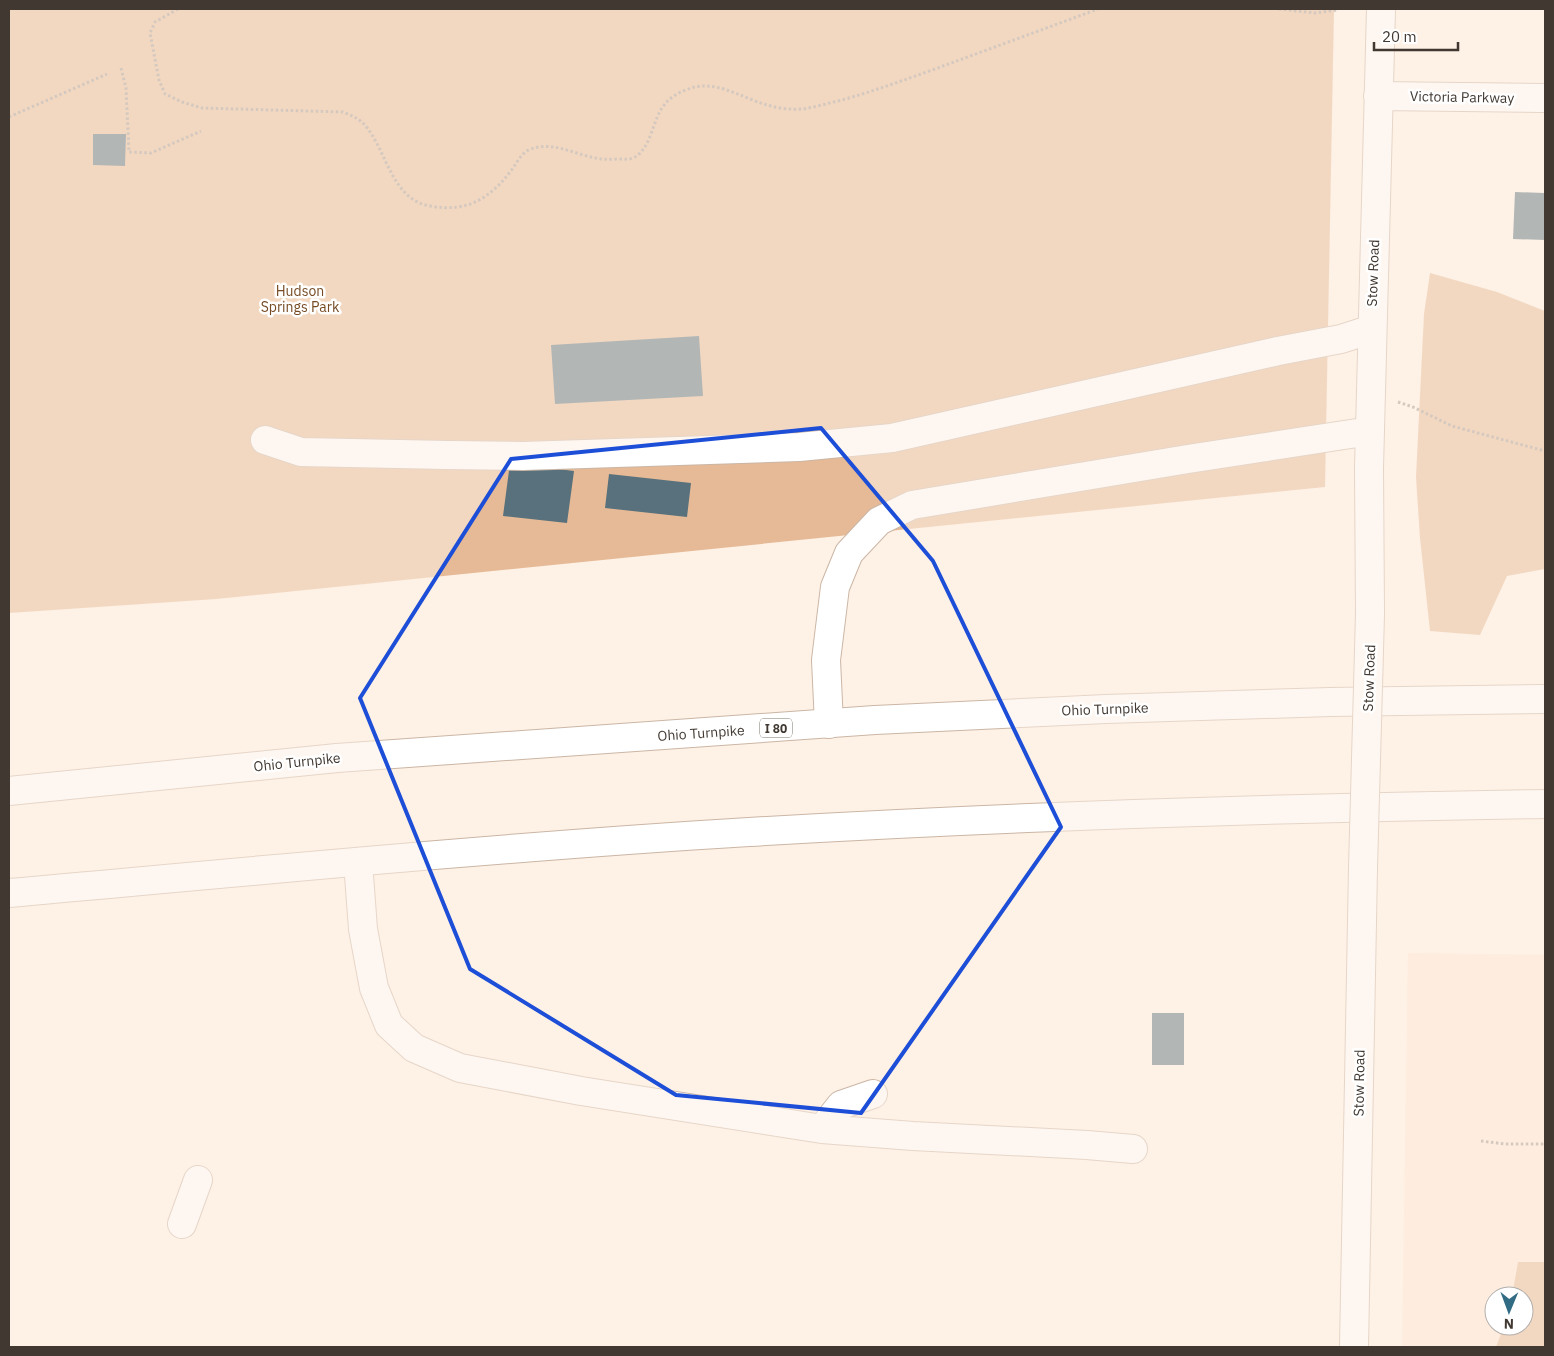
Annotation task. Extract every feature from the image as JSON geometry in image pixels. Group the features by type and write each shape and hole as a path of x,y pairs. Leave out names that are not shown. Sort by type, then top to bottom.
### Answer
{"main road":[{"name":"Stow Road","path":"1354,1347 1370,614 1372,329 1381,9"},
{"name":"Victoria Parkway","path":"1378,96 1545,98"},
{"path":"265,440 301,452 523,456 799,448 892,438 1270,353 1341,339 1372,329"},
{"path":"829,724 826,660 835,587 849,553 879,521 912,505 1370,431"},
{"name":"Ohio Turnpike","path":"9,791 337,758 829,724 1106,709 1330,702 1545,700"},
{"path":"9,892 358,862 748,832 1056,816 1396,806 1545,804"},
{"path":"358,862 363,929 374,988 389,1025 414,1048 460,1068 581,1091 822,1129 1133,1149"},
{"path":"822,1129 842,1105 873,1094"},
{"path":"182,1224 198,1180"}],"path":[{"path":"178,9 155,22 150,33 159,80 166,94 182,102 202,108 343,112 354,117 368,130 390,171 406,193 414,200 427,206 445,208 474,203 489,195 528,150 541,146 560,147 596,158 632,159 641,153 665,102 678,93 694,87 710,86 729,90 766,105 783,108 803,109 824,105 915,76 1098,9"},
{"path":"1279,9 1315,13 1337,10"},
{"path":"121,68 126,88 127,153 151,153 202,131"},
{"path":"9,117 107,74"},
{"path":"1371,395 1413,407 1452,426 1545,451"},
{"path":"1481,1142 1545,1144"}],"highlighted area":[{"path":"821,428 933,561 1061,827 861,1113 676,1095 470,969 360,698 511,459"}],"shaded area":[{"path":"1408,953 1545,955 1545,1347 1402,1347"}],"green space":[{"name":"Hudson Springs Park","path":"9,9 1334,9 1325,487 216,599 9,613"},
{"path":"1430,273 1497,292 1545,311 1545,569 1507,576 1480,635 1430,631 1420,538 1416,477 1424,314"},
{"path":"1518,1262 1545,1262 1545,1347 1496,1347 1500,1336 1534,1336 1534,1286 1514,1286"}],"building":[{"path":"93,134 126,134 125,166 93,165"},
{"path":"1515,192 1544,193 1545,240 1513,239"},
{"path":"699,336 703,396 555,404 551,345"},
{"path":"510,463 574,471 567,523 503,516"},
{"path":"609,474 691,483 687,517 605,508"},
{"path":"1152,1013 1184,1013 1184,1065 1152,1065"}]}
